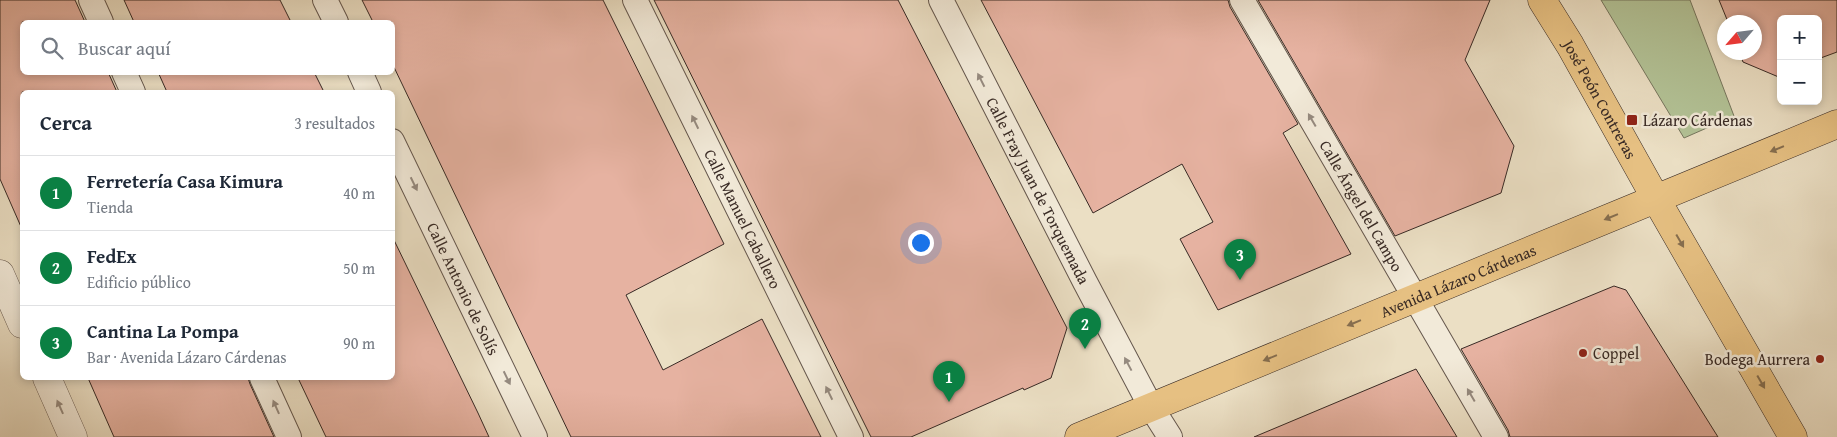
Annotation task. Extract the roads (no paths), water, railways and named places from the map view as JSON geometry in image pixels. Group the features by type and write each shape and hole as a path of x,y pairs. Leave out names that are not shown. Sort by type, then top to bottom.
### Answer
{"main road":[{"name":"José Peón Contreras","path":"1542,0 1570,45 1793,437"},
{"name":"Avenida Lázaro Cárdenas","path":"1079,437 1837,124"}],"street":[{"path":"91,0 100,20"},
{"path":"325,0 335,20"},
{"name":"Calle Manuel Caballero","path":"635,0 851,437"},
{"name":"Calle Fray Juan de Torquemada","path":"940,0 1151,407 1170,437"},
{"name":"Calle Ángel del Campo","path":"1242,0 1496,437"},
{"path":"125,75 132,90"},
{"path":"361,75 368,90"},
{"name":"Calle Antonio de Solís","path":"395,146 535,437"},
{"path":"0,274 20,319"},
{"path":"48,380 74,437"},
{"path":"263,380 289,437"}],"place":[{"name":"Lázaro Cárdenas","path":"1632,120"},
{"name":"Cantina La Pompa","path":"1240,280"},
{"name":"FedEx","path":"1085,349"},
{"name":"Coppel","path":"1583,353"},
{"name":"Bodega Aurrera","path":"1820,359"},
{"name":"Ferretería Casa Kimura","path":"949,402"}]}
